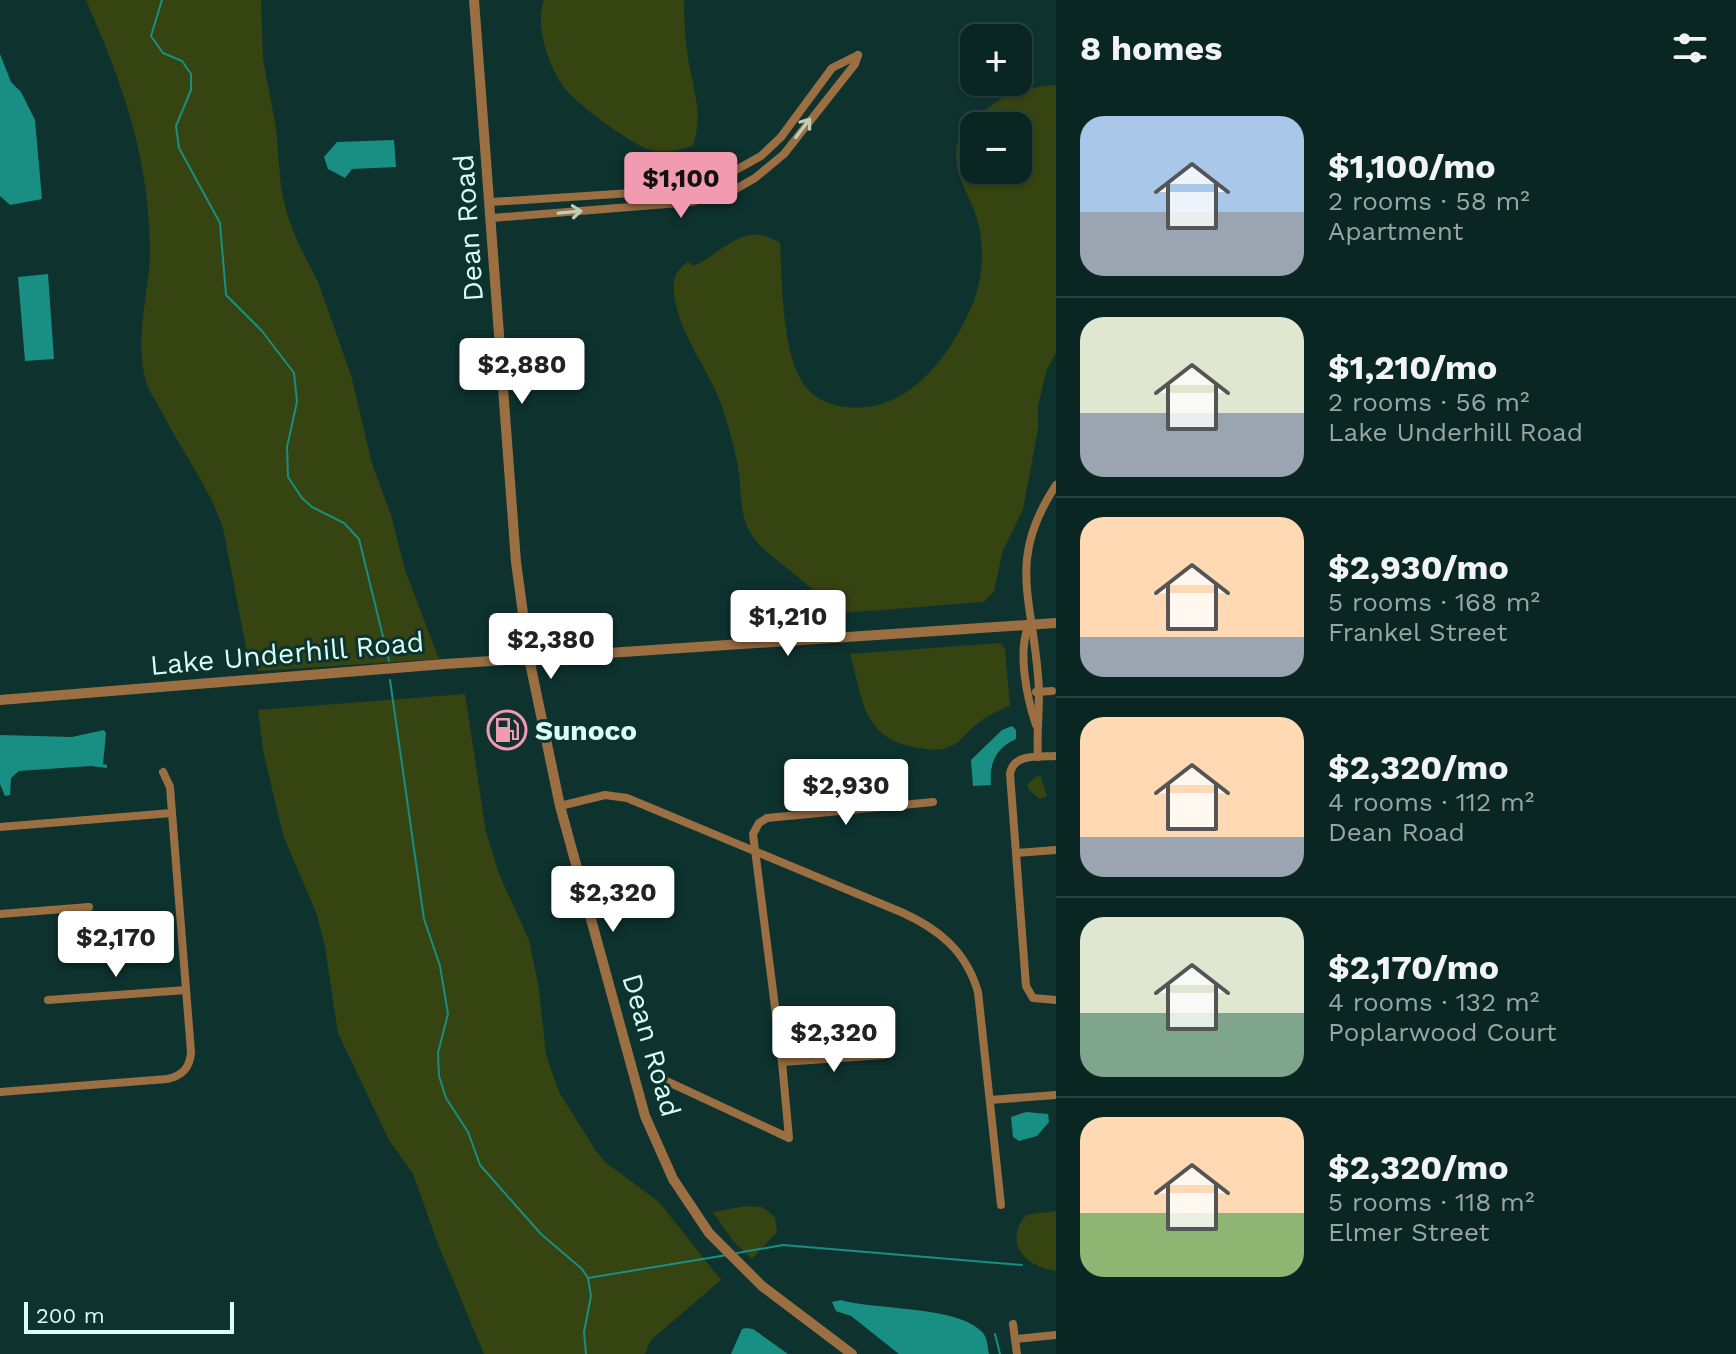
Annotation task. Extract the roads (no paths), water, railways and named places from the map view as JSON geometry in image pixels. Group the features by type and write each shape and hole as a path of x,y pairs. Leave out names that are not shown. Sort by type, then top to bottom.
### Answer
{"street":[{"name":"Dean Road","path":"475,2 516,562 529,658 560,806 645,1116 673,1179 709,1233 762,1286 852,1354"},
{"path":"491,202 663,191 716,181 761,156 781,137 832,68 858,55 855,64 784,154 755,178 734,190 692,202 492,218"},
{"path":"1038,757 1036,728 1040,692 1035,638 1029,625 1026,566 1028,545 1037,516 1056,485"},
{"name":"Lake Underhill Road","path":"0,700 529,658 1056,623"},
{"path":"1029,625 1023,640 1027,693 1036,728"},
{"path":"1027,693 1052,691"},
{"path":"1056,756 1018,760 1010,770 1026,989 1036,1000 1056,1000"},
{"path":"0,1092 171,1078 186,1070 191,1052 170,787 163,772"},
{"path":"560,806 600,796 621,796 914,918 934,928 950,942 968,966 978,992 1001,1205"},
{"path":"662,1079 789,1138 753,834 763,820 933,802"},
{"path":"0,827 172,813"},
{"path":"1016,853 1056,850"},
{"path":"0,914 89,907"},
{"path":"48,1000 186,990"},
{"path":"782,1062 884,1055"},
{"path":"990,1100 1056,1095"},
{"path":"1013,1324 1017,1354"},
{"path":"1015,1339 1056,1335"}],"waterway":[{"path":"162,0 151,36 163,53 182,61 191,74 191,90 176,126 179,148 220,223 226,295 262,331 294,373 297,402 287,447 288,477 312,507 344,523 359,539 389,661"},
{"path":"390,680 424,919 440,966 448,1014 438,1053 439,1076 446,1098 468,1132 480,1165 541,1234 582,1269 588,1278 591,1296 584,1332 586,1354"},
{"path":"737,1253 783,1245 1022,1265"},
{"path":"588,1278 727,1255"},
{"path":"995,1334 1000,1354"}],"place":[{"name":"Sunoco","path":"507,730"}]}
